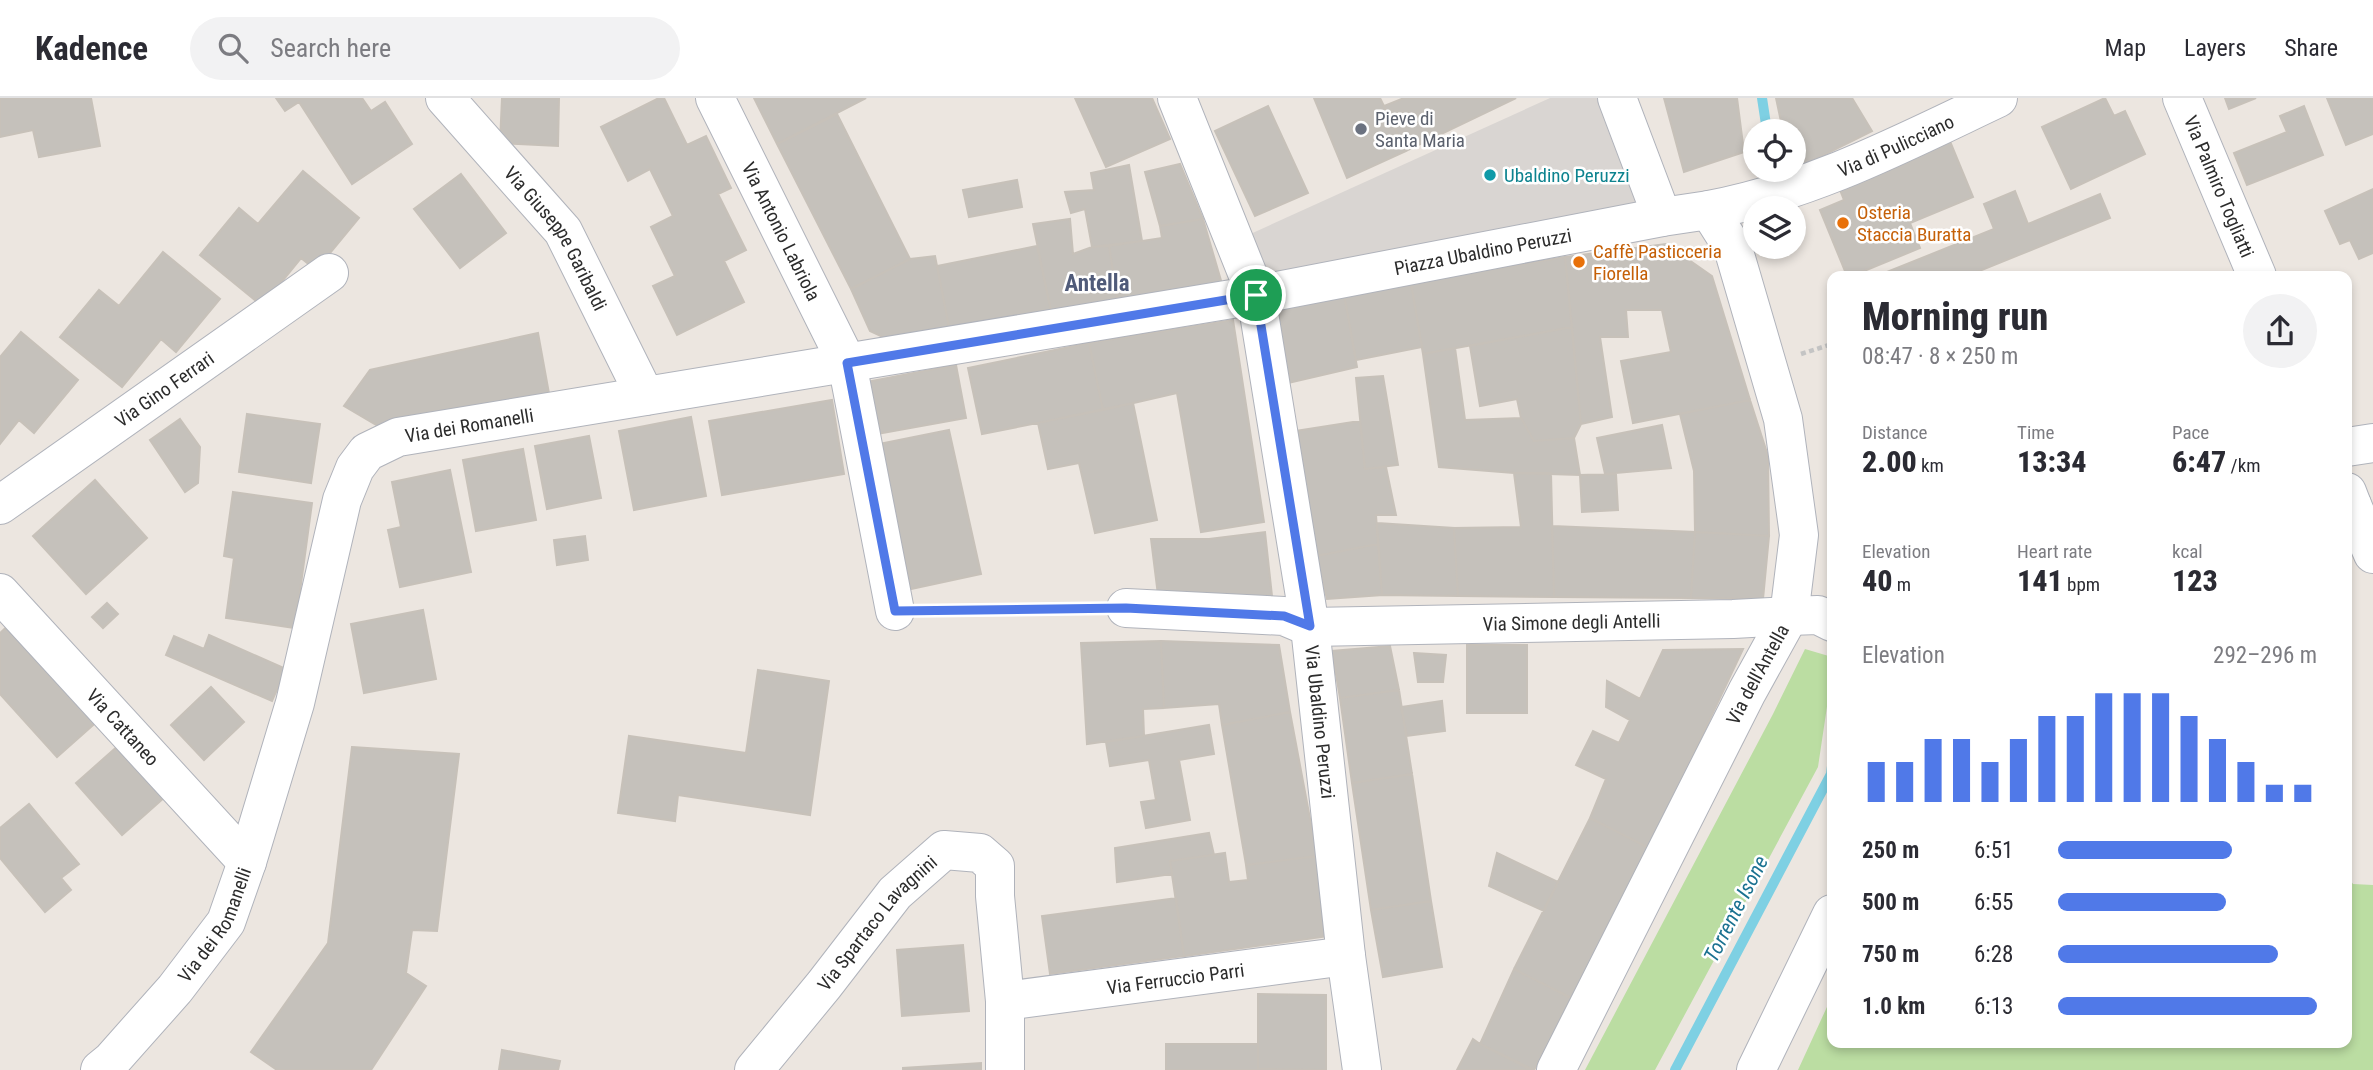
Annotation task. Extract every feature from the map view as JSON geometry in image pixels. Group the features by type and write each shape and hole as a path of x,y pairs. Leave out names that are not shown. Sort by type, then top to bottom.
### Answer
{"street":[{"name":"Via Giuseppe Garibaldi","path":"445,98 563,231 645,396"},
{"name":"Via Antonio Labriola","path":"715,98 847,363 895,611"},
{"name":"Via Ubaldino Peruzzi","path":"1177,98 1256,295 1310,626 1346,956 1362,1070"},
{"path":"1618,98 1662,217"},
{"name":"Via di Pulicciano","path":"1709,210 1751,202 1791,190 1863,161 1998,98"},
{"name":"Via Palmiro Togliatti","path":"2182,98 2255,271"},
{"name":"Piazza Ubaldino Peruzzi","path":"1256,295 1709,210"},
{"name":"Via dell'Antella","path":"1556,1070 1747,692 1789,616 1800,535 1783,419 1734,248 1709,210"},
{"name":"Via Gino Ferrari","path":"0,505 329,273"},
{"name":"Via dei Romanelli","path":"100,1070 175,989 226,922 295,703 342,500 355,468 367,452 398,437 1256,295"},
{"path":"2352,446 2373,443"},
{"path":"2352,508 2373,554"},
{"name":"Via Cattaneo","path":"0,593 247,862"},
{"name":"Via Simone degli Antelli","path":"1126,608 1284,616 1310,626 1719,620 1818,615 1827,620"},
{"name":"Via Spartaco Lavagnini","path":"754,1070 895,894 944,850 980,853 995,866 1005,1001 1005,1070"},
{"path":"1756,1070 1827,924"},
{"name":"Via Ferruccio Parri","path":"1005,1001 1346,956"}],"path":[{"path":"895,611 1126,608"}],"green space":[{"path":"1805,649 1827,656 1827,707 1818,767 1655,1070 1585,1070"},
{"path":"2352,882 2373,885 2373,1070 1798,1070 1827,1007 1827,1048 2352,1048"}],"shaded area":[{"path":"1550,98 1617,98 1662,217 1256,295 1235,241"}],"building":[{"path":"0,98 91,98 100,146 39,157 33,130 0,137"},
{"path":"276,98 362,98 371,111 385,102 412,144 352,184 299,102 285,111"},
{"path":"502,98 559,98 558,146 500,143"},
{"path":"664,98 687,145 706,136 731,188 718,194 746,250 724,261 744,302 677,335 653,286 675,276 651,227 673,216 650,169 628,181 601,127"},
{"path":"754,98 866,98 777,144"},
{"path":"1075,98 1152,98 1170,139 1106,167"},
{"name":"Pieve di Santa Maria","path":"1314,98 1380,98 1406,151 1347,178"},
{"path":"1404,98 1516,98 1406,151 1384,106"},
{"path":"1664,98 1737,98 1743,152 1684,172"},
{"path":"1776,98 1852,98 1872,131 1806,164 1806,119 1780,119"},
{"path":"2105,98 2114,116 2125,111 2145,154 2071,189 2042,127"},
{"path":"2225,98 2256,98 2229,109"},
{"path":"2327,98 2373,98 2373,134 2346,145"},
{"path":"1268,106 1308,193 1255,216 1215,131"},
{"path":"2304,106 2323,155 2247,185 2234,153 2287,132 2280,116"},
{"path":"837,114 910,259 851,289 777,144"},
{"path":"1949,139 1973,197 1910,223 1920,248 1864,271 1845,271 1820,210 1844,200 1838,185"},
{"path":"1180,164 1203,219 1160,226 1145,172"},
{"path":"1129,165 1142,241 1092,247 1085,209 1071,213 1065,192 1094,190 1091,173"},
{"path":"303,171 359,218 316,270 301,258 262,306 200,255 239,208 258,224"},
{"path":"461,174 506,233 460,268 414,209"},
{"path":"1017,180 1022,207 969,217 963,190"},
{"path":"2373,189 2373,253 2359,259 2350,240 2340,244 2325,211"},
{"path":"2015,191 2028,224 2100,194 2110,218 1979,271 1889,271 1994,229 1984,204"},
{"path":"1070,219 1073,254 1092,247 1109,246 1118,303 1052,316 1033,224"},
{"path":"1203,219 1222,284 1118,303 1109,246 1162,238 1160,226"},
{"path":"1666,244 1712,276 1750,400 1633,423 1621,361 1671,352 1662,310 1626,310 1628,337 1600,337 1612,417 1581,424 1565,257"},
{"path":"1037,246 1052,316 951,337 937,266"},
{"path":"163,252 220,299 176,352 161,339 122,387 60,337 99,290 119,306"},
{"path":"935,256 951,337 885,338 870,331 851,289 910,259"},
{"path":"1565,257 1572,327 1423,354 1411,283"},
{"path":"1411,283 1422,347 1356,360 1344,294"},
{"path":"1344,294 1357,367 1288,383 1278,305"},
{"path":"1233,320 1264,522 1201,532 1177,393 1103,410 1089,343"},
{"path":"1572,327 1581,424 1574,438 1534,441 1521,418 1517,399 1480,406 1470,346"},
{"path":"21,332 78,380 34,433 19,420 0,444 0,357"},
{"path":"538,333 550,399 383,429 344,406 370,370"},
{"path":"1089,343 1103,410 982,434 968,368"},
{"path":"1455,348 1465,420 1521,418 1534,441 1574,438 1580,475 1439,467 1423,354"},
{"path":"956,365 966,418 871,435 861,383"},
{"path":"1383,376 1398,465 1365,469 1356,378"},
{"path":"832,400 844,474 722,495 709,421"},
{"path":"1750,400 1768,456 1769,536 1695,532 1694,471 1680,414"},
{"path":"1133,403 1157,520 1095,533 1079,463 1048,469 1038,423"},
{"path":"247,414 320,424 311,483 239,472"},
{"path":"691,417 706,496 634,510 619,431"},
{"path":"180,419 200,447 198,483 185,492 150,440"},
{"path":"1360,421 1365,469 1386,467 1396,515 1376,515 1378,544 1316,556 1295,431"},
{"path":"1662,425 1671,468 1605,474 1597,438"},
{"path":"949,430 981,574 911,589 879,444"},
{"path":"589,436 601,498 547,509 535,446"},
{"path":"523,449 536,520 476,531 463,460"},
{"path":"450,470 471,572 400,587 388,530 401,527 392,482"},
{"path":"1514,473 1551,473 1554,597 1458,596 1454,528 1521,527"},
{"path":"1616,474 1618,510 1582,512 1580,475"},
{"path":"95,480 147,538 86,594 33,536"},
{"path":"233,492 312,503 295,628 226,618 234,558 224,556"},
{"path":"1377,523 1454,528 1458,596 1382,595"},
{"path":"1552,526 1695,532 1691,598 1554,597"},
{"path":"1265,532 1272,596 1158,595 1151,539 1209,539"},
{"path":"1695,532 1769,536 1763,599 1691,598"},
{"path":"585,536 588,560 557,565 554,540"},
{"path":"1378,544 1382,595 1327,599 1316,556"},
{"path":"107,603 118,614 103,628 92,617"},
{"path":"423,610 436,679 364,693 351,624"},
{"path":"13,621 100,719 57,757 0,694 0,633"},
{"path":"209,635 286,669 272,701 166,655 174,636 204,649"},
{"path":"1161,641 1164,708 1143,709 1144,736 1087,744 1081,643"},
{"path":"1161,641 1279,645 1290,712 1222,725 1219,704 1164,708"},
{"path":"1467,645 1527,645 1527,713 1467,713"},
{"path":"1390,646 1399,690 1340,698 1332,651"},
{"path":"1743,649 1649,848 1590,818 1606,779 1576,765 1593,731 1619,743 1630,720 1606,707 1607,681 1640,699 1663,650"},
{"path":"1414,653 1446,655 1443,682 1418,682"},
{"path":"758,670 829,681 810,815 678,795 675,821 618,813 629,736 746,753"},
{"path":"211,687 244,722 204,760 171,725"},
{"path":"1399,690 1412,774 1352,783 1340,698"},
{"path":"1442,701 1445,731 1407,736 1401,707"},
{"path":"1290,712 1317,856 1246,865 1222,725"},
{"path":"1209,725 1214,754 1179,760 1190,820 1146,828 1141,802 1156,800 1149,760 1110,766 1106,742"},
{"path":"119,745 165,797 122,835 76,783"},
{"path":"352,747 459,754 437,931 412,930 406,973 426,986 371,1070 277,1070 251,1052 328,943"},
{"path":"1412,774 1431,901 1371,910 1352,783"},
{"path":"29,804 79,864 61,878 71,890 45,912 0,858 0,828"},
{"path":"1590,818 1649,848 1573,999 1514,969"},
{"path":"1209,833 1214,855 1170,861 1172,874 1117,882 1115,848"},
{"path":"1225,853 1229,882 1248,880 1246,865 1317,856 1329,936 1184,956 1170,861"},
{"path":"1497,853 1558,882 1544,911 1489,886"},
{"path":"1176,898 1184,956 1050,974 1042,916"},
{"path":"1431,901 1442,967 1383,977 1371,910"},
{"path":"963,945 969,1011 902,1016 897,950"},
{"path":"1514,969 1573,999 1534,1070 1480,1044"},
{"path":"1258,994 1326,995 1326,1070 1258,1069"},
{"path":"1473,1039 1480,1044 1531,1070 1457,1070"},
{"path":"1166,1044 1258,1044 1258,1070 1166,1070"},
{"path":"502,1050 560,1061 558,1070 499,1070"},
{"path":"981,1063 981,1070 903,1070 903,1068"}],"waterway":[{"name":"Torrente Isone","path":"1762,98 1765,119"},
{"name":"Torrente Isone","path":"1675,1070 1827,782"}],"place":[{"name":"Pieve di Santa Maria","path":"1361,129"},
{"name":"Ubaldino Peruzzi","path":"1490,175"},
{"name":"Osteria Staccia Buratta","path":"1843,223"},
{"name":"Caffè Pasticceria Fiorella","path":"1579,262"}],"district":[{"name":"Antella","path":"1097,283"}],"route":[{"path":"1256,295 1310,626 1284,616 1126,608 895,611 847,363 1256,295"}]}
